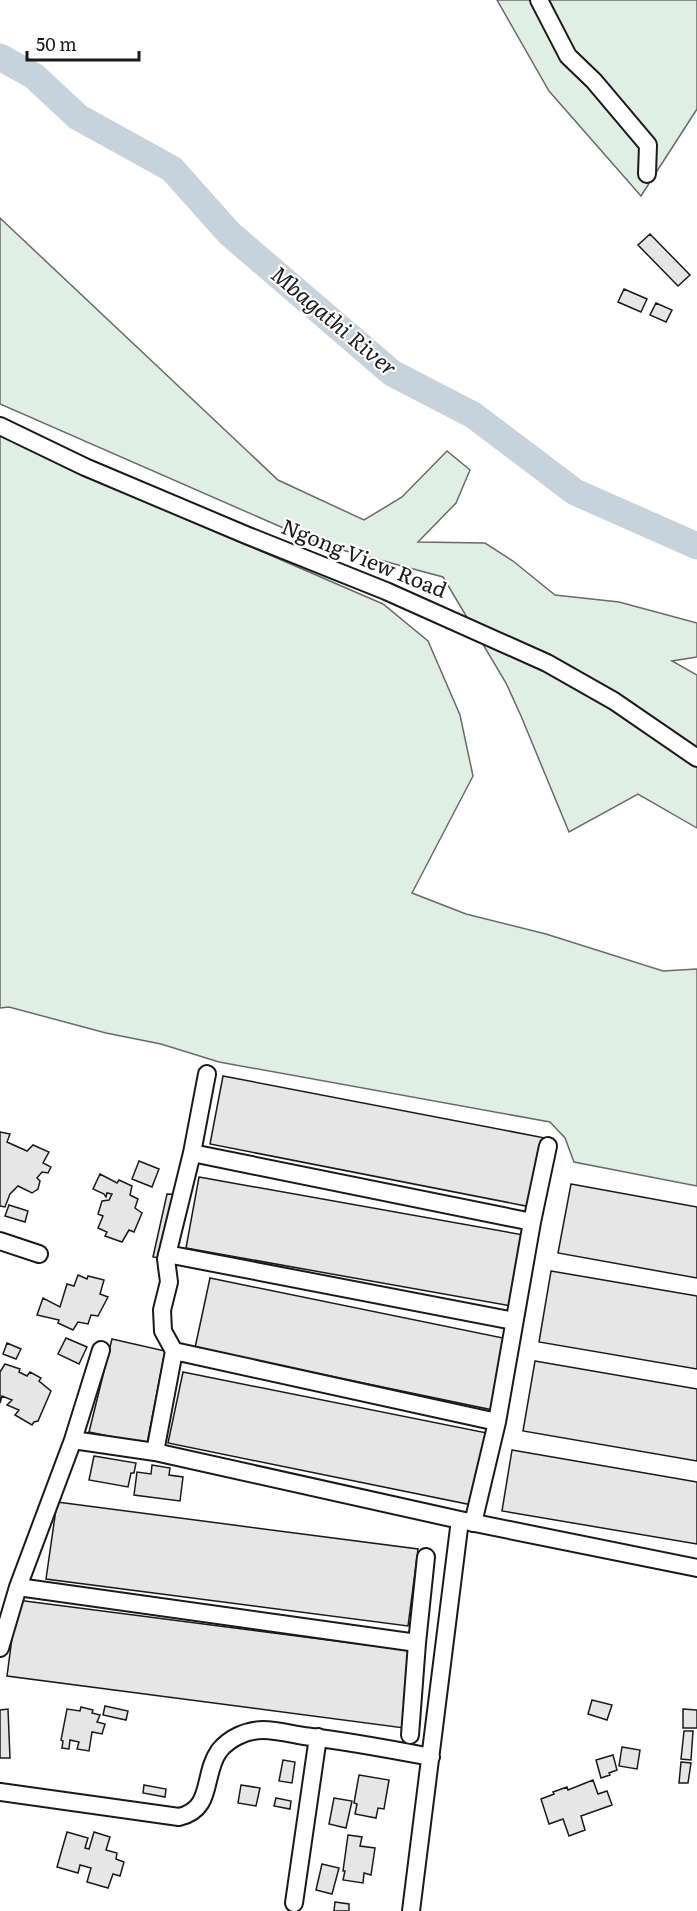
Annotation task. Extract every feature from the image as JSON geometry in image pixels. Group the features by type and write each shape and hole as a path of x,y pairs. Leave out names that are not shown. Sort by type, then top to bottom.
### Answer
{"street":[{"path":"539,0 568,56 594,81 648,145 646,174"},
{"name":"Ngong View Road","path":"0,426 85,467 386,591 547,663 614,701 697,758"},
{"path":"155,1452 174,1351 163,1331 162,1310 169,1282 167,1254 192,1153 207,1074"},
{"path":"411,1911 431,1756 467,1521 497,1422 532,1222 548,1146"},
{"path":"192,1153 532,1222"},
{"path":"1,1244 39,1254"},
{"path":"167,1254 514,1321"},
{"path":"0,1648 18,1587 73,1440 101,1350"},
{"path":"174,1351 497,1422"},
{"path":"73,1440 155,1452 467,1521 697,1568"},
{"path":"410,1735 426,1557"},
{"path":"18,1587 417,1643"},
{"path":"0,1792 179,1817 191,1814 199,1808 204,1799 211,1769 219,1752 229,1740 262,1730 431,1756"},
{"path":"294,1903 318,1737"}],"green space":[{"path":"497,0 697,0 697,109 641,196 549,91"},
{"path":"0,218 278,480 364,520 402,497 447,451 470,470 456,503 418,542 485,543 513,561 555,595 619,602 697,623 697,657 672,661 697,675 697,828 638,794 569,832 506,683 443,577 320,544 0,404"},
{"path":"0,434 383,604 428,641 460,715 473,776 412,893 466,914 546,934 663,971 697,969 697,1186 574,1162 565,1138 550,1122 219,1062 161,1044 106,1033 9,1007 0,1008"}],"building":[{"path":"650,234 690,275 678,286 638,245"},
{"path":"624,289 647,299 641,312 618,302"},
{"path":"656,303 672,310 666,322 650,315"},
{"path":"223,1076 545,1138 531,1207 210,1144"},
{"path":"0,1132 10,1134 7,1142 27,1151 33,1145 49,1152 43,1163 51,1167 48,1173 42,1172 37,1178 40,1181 38,1189 32,1193 18,1186 10,1194 5,1207 0,1206"},
{"path":"139,1161 159,1169 152,1187 132,1179"},
{"path":"100,1174 117,1183 119,1180 132,1186 130,1195 138,1199 135,1208 142,1213 134,1232 129,1230 122,1242 105,1236 107,1232 98,1228 103,1216 98,1214 102,1201 109,1200 112,1194 107,1193 106,1197 93,1189"},
{"path":"199,1177 524,1235 511,1306 186,1248"},
{"path":"571,1184 697,1207 697,1278 558,1253"},
{"path":"167,1194 187,1195 166,1259 153,1257"},
{"path":"9,1205 28,1211 25,1222 5,1216"},
{"path":"551,1271 697,1296 697,1369 539,1342"},
{"path":"78,1275 87,1279 88,1276 104,1280 100,1294 108,1297 98,1316 91,1315 88,1324 78,1322 73,1330 58,1323 59,1320 37,1315 43,1298 60,1307 67,1284 74,1286"},
{"path":"210,1278 508,1339 493,1410 195,1348"},
{"path":"66,1338 87,1347 79,1364 58,1354"},
{"path":"112,1339 165,1351 147,1444 89,1432"},
{"path":"7,1343 21,1349 16,1359 3,1354"},
{"path":"535,1361 697,1389 697,1461 523,1431"},
{"path":"5,1364 20,1369 19,1372 27,1376 30,1372 41,1378 39,1381 51,1391 38,1421 32,1425 15,1415 19,1410 7,1405 12,1400 2,1396 0,1403 0,1372"},
{"path":"183,1372 492,1434 477,1506 168,1443"},
{"path":"512,1450 697,1482 697,1544 502,1511"},
{"path":"94,1456 136,1463 128,1487 89,1480"},
{"path":"152,1465 170,1468 169,1475 183,1477 180,1501 134,1495 137,1472 151,1474"},
{"path":"57,1502 418,1549 408,1626 46,1579"},
{"path":"17,1600 414,1651 404,1728 7,1676"},
{"path":"592,1700 612,1705 607,1720 588,1714"},
{"path":"105,1706 128,1711 126,1720 103,1715"},
{"path":"81,1707 93,1710 92,1713 100,1715 97,1722 105,1724 102,1734 92,1732 89,1751 77,1749 79,1742 70,1740 69,1749 62,1748 63,1741 61,1740 67,1709 80,1711"},
{"path":"8,1709 10,1758 0,1758 0,1710"},
{"path":"683,1709 697,1710 697,1728 683,1728"},
{"path":"684,1731 693,1731 691,1760 681,1759"},
{"path":"622,1747 640,1750 637,1769 619,1766"},
{"path":"613,1755 617,1770 601,1778 596,1760"},
{"path":"283,1760 295,1762 292,1783 279,1781"},
{"path":"681,1762 691,1763 688,1783 679,1783"},
{"path":"359,1775 389,1780 384,1809 378,1808 376,1818 355,1814 357,1804 354,1803"},
{"path":"593,1780 598,1794 607,1791 612,1805 581,1816 585,1830 569,1836 563,1819 549,1824 541,1799 554,1794 553,1792 567,1787 568,1790"},
{"path":"144,1785 166,1789 165,1797 143,1793"},
{"path":"241,1785 260,1788 256,1806 238,1803"},
{"path":"276,1798 291,1801 290,1809 274,1806"},
{"path":"334,1798 352,1801 346,1828 329,1824"},
{"path":"67,1832 88,1838 85,1848 89,1849 94,1832 110,1837 106,1850 117,1853 116,1859 124,1862 120,1876 113,1874 108,1888 87,1882 91,1868 80,1865 78,1873 57,1867"},
{"path":"348,1835 362,1837 360,1846 375,1848 371,1875 364,1873 363,1883 343,1880"},
{"path":"322,1864 339,1868 332,1894 316,1890"},
{"path":"335,1902 349,1904 349,1911 334,1911"}],"waterway":[{"name":"Mbagathi River","path":"0,57 34,76 78,117 172,169 229,233 392,373 473,415 575,492 697,546"}]}
